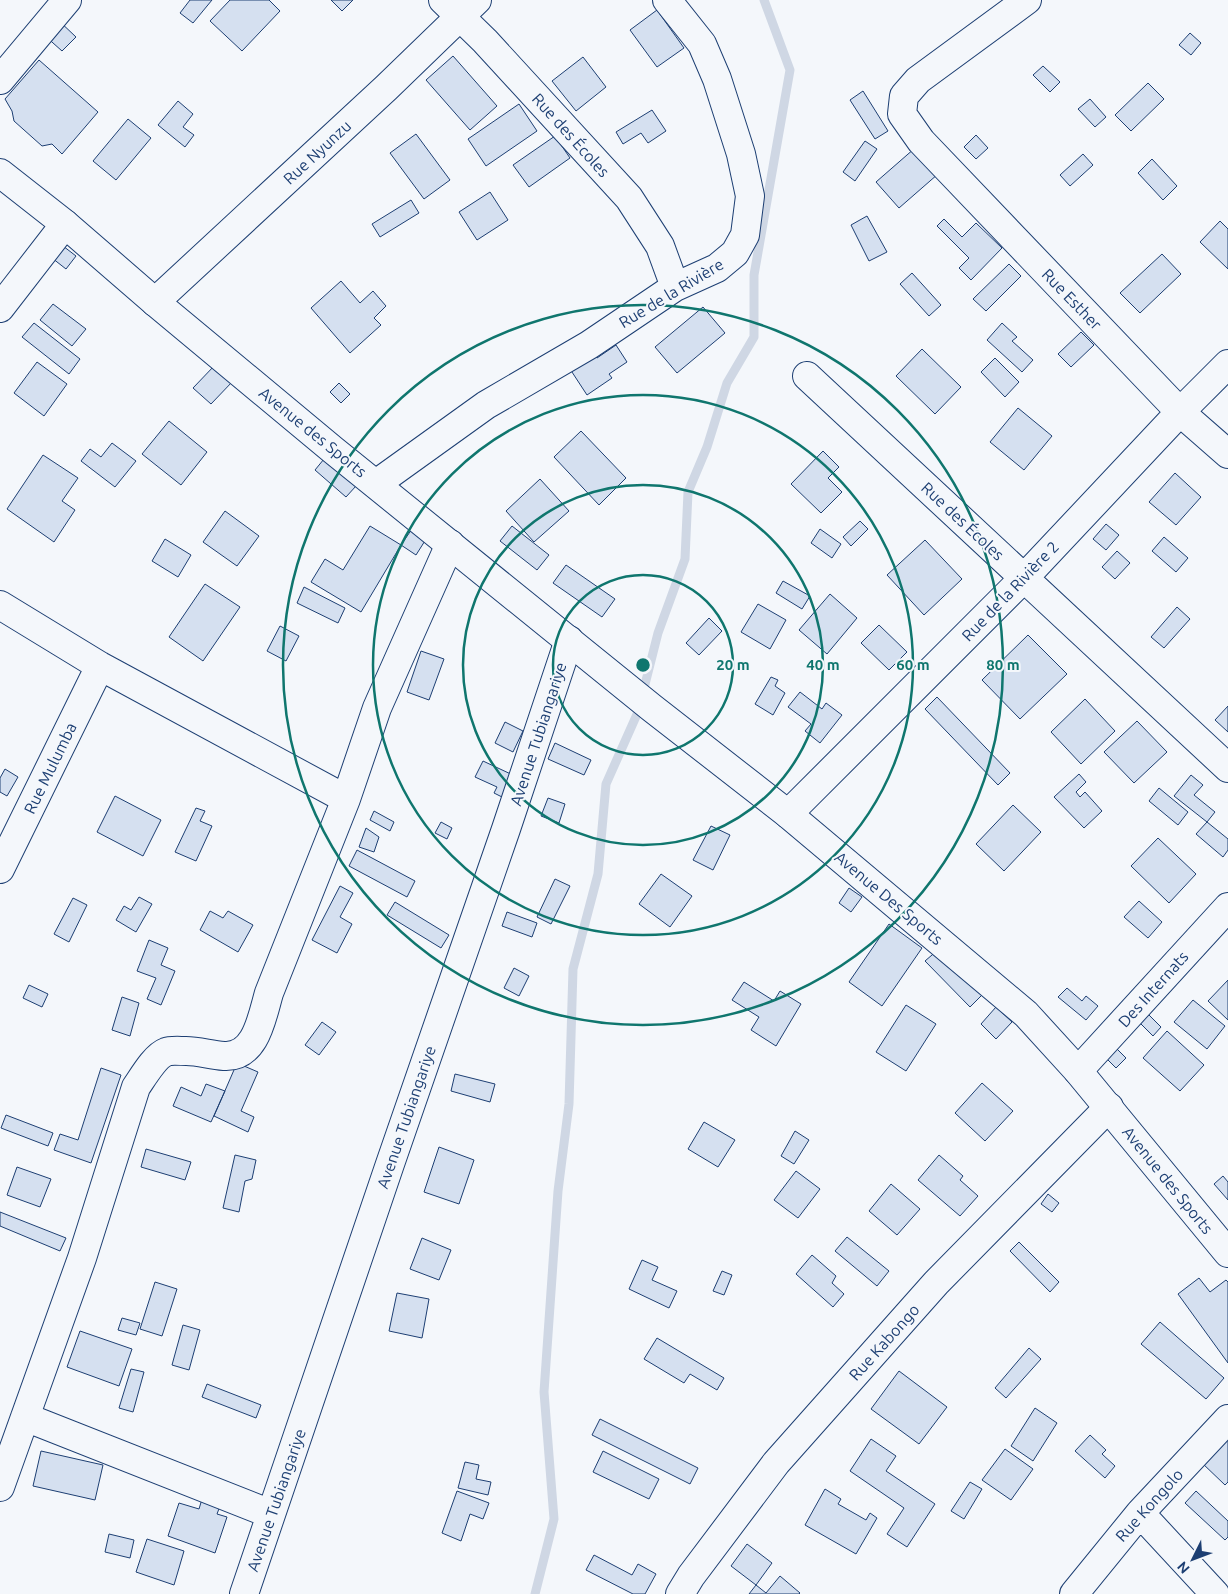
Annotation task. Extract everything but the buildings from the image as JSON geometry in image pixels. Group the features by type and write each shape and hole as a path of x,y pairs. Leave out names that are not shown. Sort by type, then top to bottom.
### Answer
{"street":[{"path":"0,80 67,0"},
{"name":"Rue de la Rivière","path":"376,484 486,404 589,345 675,287 717,268 735,253 745,235 750,196 741,154 717,79 702,44 667,0"},
{"name":"Rue Esther","path":"1027,0 918,80 904,96 902,114 921,140 1180,412 1228,454"},
{"name":"Rue des Écoles","path":"460,6 485,41 629,198 660,246 675,287"},
{"name":"Rue Nyunzu","path":"155,302 372,101 460,6"},
{"name":"Avenue des Sports","path":"0,173 65,224 155,302 333,450 652,708"},
{"path":"0,308 65,224"},
{"name":"Rue de la Rivière 2","path":"788,814 1024,578 1180,412 1228,364"},
{"name":"Rue des Écoles","path":"807,376 1228,768"},
{"path":"0,1488 82,1258 136,1087 151,1065 166,1052 197,1051 231,1056 237,1055 250,1045 346,799 377,708 450,544"},
{"path":"0,605 100,666 346,799"},
{"name":"Avenue Tubiangariye","path":"244,1594 569,640"},
{"name":"Rue Mulumba","path":"0,869 100,666"},
{"name":"Avenue Des Sports","path":"652,708 788,814 1026,1014 1109,1107"},
{"name":"Des Internats","path":"1078,1071 1228,907"},
{"name":"Avenue des Sports","path":"1109,1107 1228,1253"},
{"name":"Rue Kabongo","path":"680,1594 697,1568 783,1456 936,1283 1109,1107"},
{"path":"25,1417 271,1514"},
{"name":"Rue Kongolo","path":"1074,1594 1140,1513 1228,1419"},
{"path":"1140,1513 1216,1594"}],"waterway":[{"path":"535,1594 554,1519 544,1392 558,1191 569,1104 573,969 598,874 606,784 638,712 658,633 685,559 688,492 707,447 727,383 754,337 754,275 790,70 764,0"}]}
